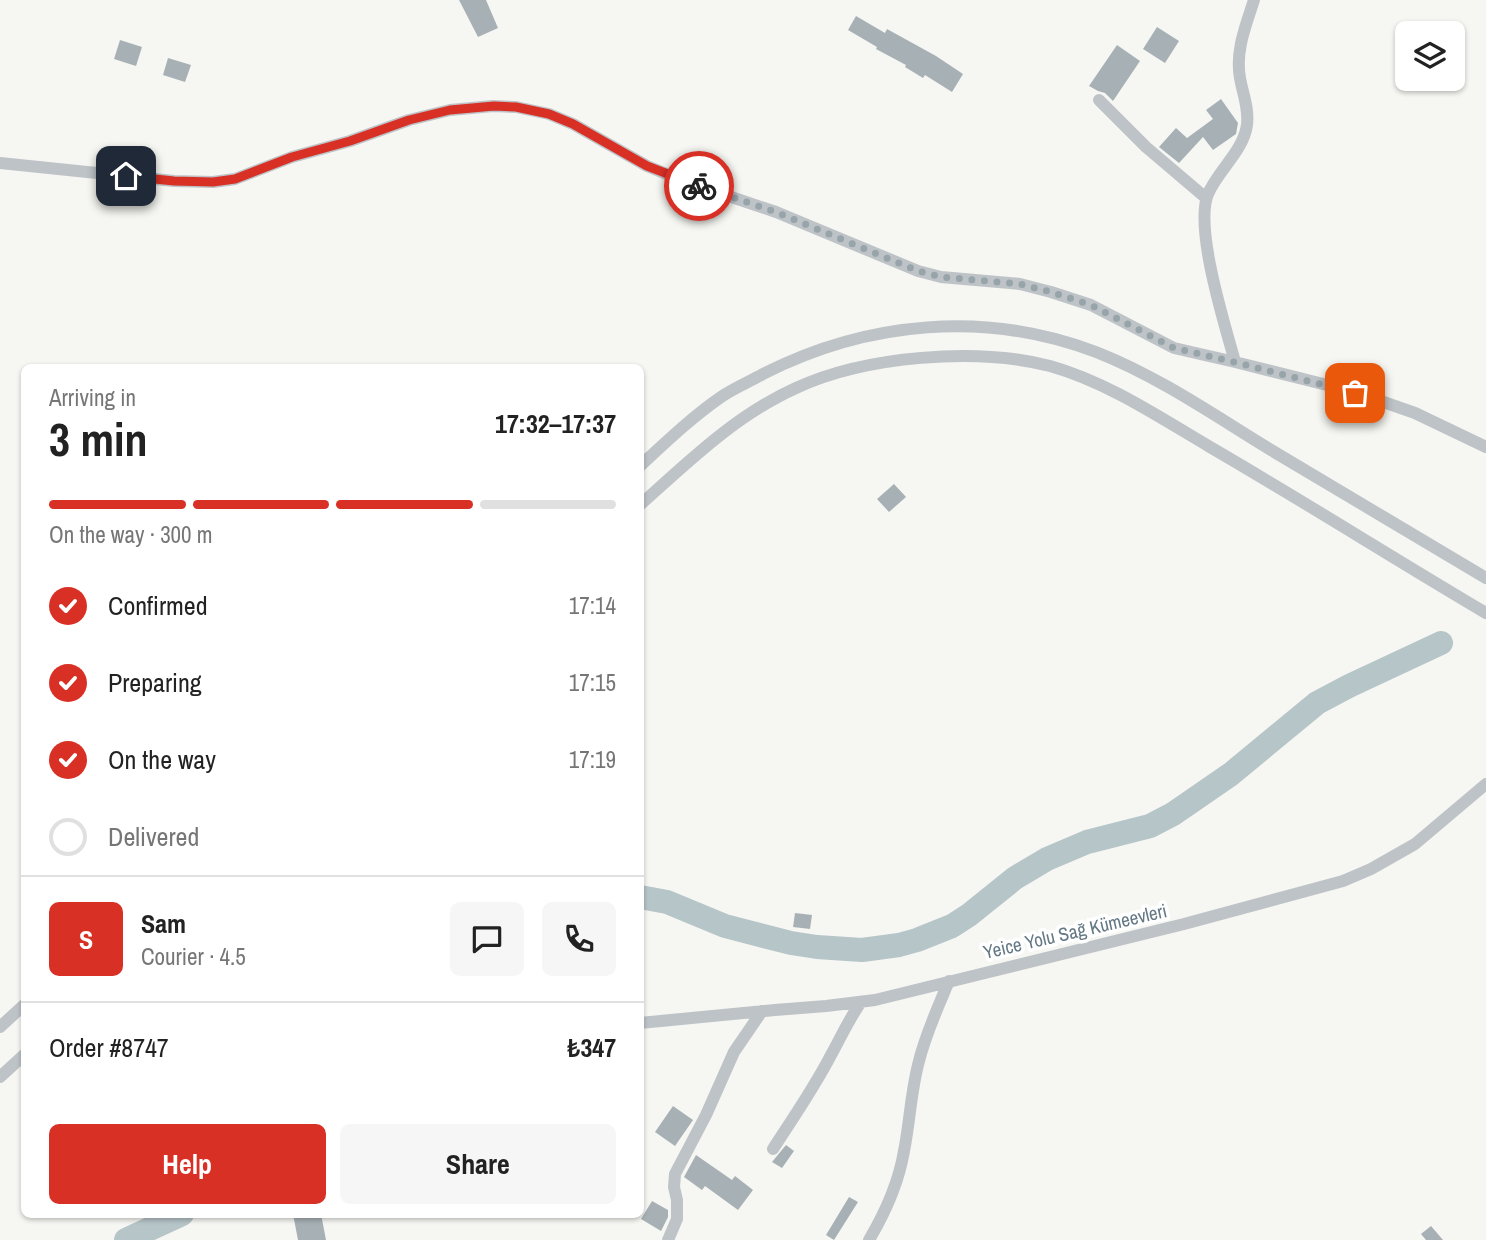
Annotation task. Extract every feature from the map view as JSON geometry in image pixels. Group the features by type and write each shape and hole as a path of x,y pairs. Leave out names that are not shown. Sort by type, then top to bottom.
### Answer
{"street":[{"path":"1234,362 1214,285 1205,219 1206,198 1214,180 1242,141 1247,129 1248,113 1239,62 1242,40 1254,0"},
{"path":"1099,100 1146,147 1206,198"},
{"path":"0,163 174,181 213,182 235,179 292,157 350,141 409,120 450,110 516,107 549,114 573,124 647,166 776,212 918,271 941,277 1020,284 1051,292 1091,305 1174,348 1381,401 1415,413 1486,447"},
{"path":"644,462 693,417 723,395 806,355 881,333 944,326 999,327 1066,342 1122,363 1486,578"},
{"path":"644,501 721,434 771,401 819,379 878,363 945,356 1024,361 1068,372 1143,407 1486,613"},
{"name":"Yeice Yolu Sağ Kümeevleri","path":"644,1023 875,1000 1184,924 1343,881 1371,869 1415,844 1486,784"},
{"path":"869,1240 878,1225 898,1175 918,1062 928,1029 949,981"},
{"path":"773,1149 861,1002"},
{"path":"0,1027 21,1008"},
{"path":"668,1240 677,1219 675,1174 706,1115 734,1052 762,1011"},
{"path":"0,1077 21,1058"}],"building":[{"path":"459,0 486,0 498,28 478,37"},
{"path":"856,16 885,33 887,29 963,74 952,92 925,75 923,78 848,30"},
{"path":"1157,27 1179,41 1165,63 1143,49"},
{"path":"120,40 142,47 136,66 114,59"},
{"path":"1117,45 1140,61 1113,101 1105,93 1089,86"},
{"path":"168,58 191,65 185,82 163,75"},
{"path":"1221,99 1238,123 1236,134 1213,150 1203,137 1179,163 1159,147 1176,128 1187,138 1213,119 1206,110"},
{"path":"894,484 906,497 889,512 877,499"},
{"path":"795,913 812,915 810,929 793,927"},
{"path":"673,1106 693,1120 675,1146 655,1132"},
{"path":"786,1145 794,1151 782,1168 772,1162"},
{"path":"696,1155 732,1180 735,1176 753,1190 738,1210 705,1186 702,1190 684,1177"},
{"path":"849,1197 858,1202 834,1240 826,1235"},
{"path":"652,1201 668,1210 668,1217 661,1231 641,1219"},
{"path":"294,1218 322,1218 326,1240 298,1240"},
{"path":"1431,1226 1443,1240 1426,1240 1421,1234"}],"waterway":[{"path":"644,898 667,902 725,926 791,943 862,950 917,940 952,926 1015,878 1047,859 1087,842 1150,826 1173,814 1231,774 1317,703 1441,643"},
{"path":"126,1240 173,1218"}],"way so far":[{"path":"699,186 776,212 918,271 941,277 1020,284 1051,292 1091,305 1174,348 1355,393"}],"route":[{"path":"126,176 174,181 213,182 235,179 292,157 350,141 409,120 450,110 494,106 516,107 549,114 573,124 647,166 699,186"}]}
